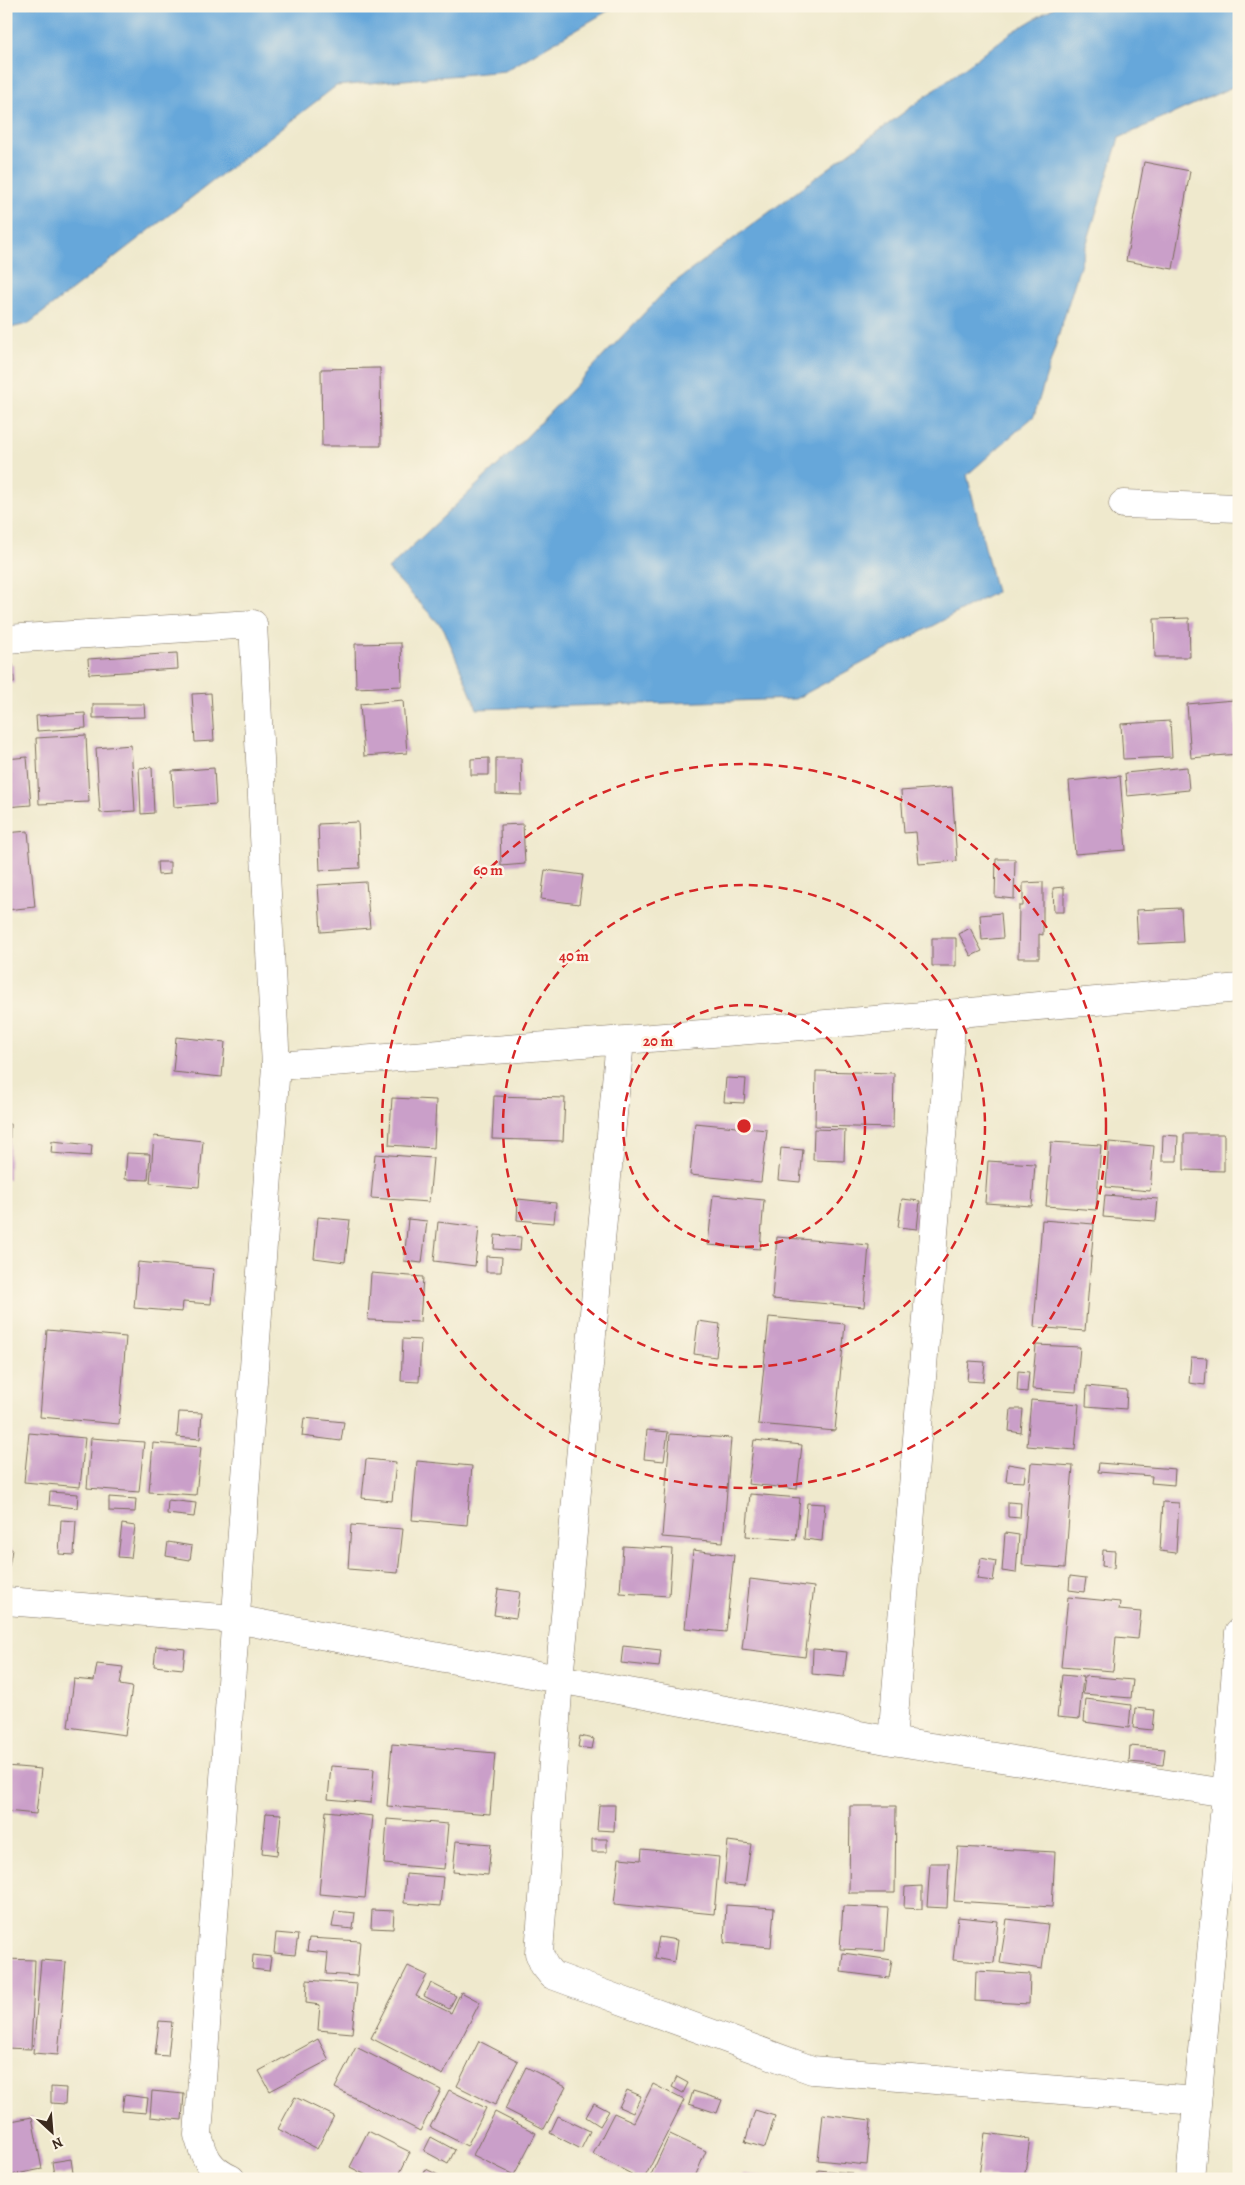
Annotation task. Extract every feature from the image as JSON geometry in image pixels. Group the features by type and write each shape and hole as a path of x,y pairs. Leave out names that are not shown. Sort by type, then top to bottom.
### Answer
{"street":[{"path":"1123,504 1239,508"},
{"path":"6,639 253,624 276,1066 234,1619 198,2135 203,2155 219,2173 231,2179"},
{"path":"276,1066 620,1041 1239,988"},
{"path":"892,1741 952,1014"},
{"path":"620,1041 559,1679 539,1953 544,1965 552,1975 812,2070 1196,2100"},
{"path":"6,1601 234,1619 892,1741 1232,1794"},
{"path":"1190,2179 1196,2100 1232,1794 1239,1632"}],"water":[{"path":"6,6 616,6 505,71 336,86 28,324 6,329"},
{"path":"1056,6 1239,6 1239,84 1119,138 1034,416 967,475 996,592 795,699 477,709 444,629 388,569 514,450 671,285 1011,33"}],"building":[{"path":"1144,162 1190,171 1173,269 1126,261"},
{"path":"380,368 381,446 322,446 321,369"},
{"path":"1189,618 1190,657 1155,657 1154,619"},
{"path":"401,643 402,686 356,688 355,644"},
{"path":"177,653 178,669 89,674 88,659"},
{"path":"6,664 13,664 14,683 6,683"},
{"path":"211,693 214,741 195,742 192,694"},
{"path":"403,700 407,753 364,756 360,704"},
{"path":"1234,700 1238,754 1191,758 1187,704"},
{"path":"93,704 144,704 145,717 93,718"},
{"path":"85,713 86,728 37,731 36,716"},
{"path":"1170,721 1172,757 1123,759 1121,724"},
{"path":"86,735 89,802 39,804 36,738"},
{"path":"131,745 135,811 100,813 96,748"},
{"path":"27,757 31,805 6,807 6,759"},
{"path":"489,758 489,775 471,775 471,759"},
{"path":"496,758 521,758 522,795 496,794"},
{"path":"152,767 154,813 141,814 139,768"},
{"path":"1187,767 1189,790 1127,796 1125,773"},
{"path":"214,768 216,804 174,807 172,771"},
{"path":"1120,776 1126,850 1075,854 1069,781"},
{"path":"952,787 957,861 919,864 916,832 904,833 901,791"},
{"path":"358,822 360,868 320,870 318,824"},
{"path":"523,824 525,864 501,866 500,825"},
{"path":"28,831 35,907 6,910 6,833"},
{"path":"996,859 1015,859 1014,899 995,897"},
{"path":"157,862 170,862 170,874 158,875"},
{"path":"545,870 583,875 579,904 541,899"},
{"path":"366,882 370,928 321,932 318,885"},
{"path":"1043,882 1043,935 1039,934 1039,958 1018,958 1019,906 1023,906 1023,883"},
{"path":"1064,887 1064,912 1054,912 1053,888"},
{"path":"1181,908 1183,942 1138,944 1136,910"},
{"path":"1001,913 1003,938 982,940 980,915"},
{"path":"970,928 982,951 971,956 959,934"},
{"path":"932,938 956,938 956,966 932,966"},
{"path":"176,1037 225,1042 222,1077 173,1072"},
{"path":"816,1071 894,1073 893,1128 815,1126"},
{"path":"726,1078 746,1079 744,1103 724,1102"},
{"path":"494,1096 565,1098 563,1141 492,1139"},
{"path":"392,1098 436,1100 434,1148 389,1145"},
{"path":"695,1123 767,1130 761,1182 690,1175"},
{"path":"6,1124 10,1124 9,1179 6,1179"},
{"path":"814,1129 845,1130 844,1161 813,1160"},
{"path":"1184,1134 1224,1134 1224,1171 1184,1170"},
{"path":"1163,1135 1178,1136 1177,1161 1162,1161"},
{"path":"154,1136 203,1141 199,1187 150,1183"},
{"path":"52,1141 92,1145 91,1156 51,1153"},
{"path":"1051,1142 1101,1145 1096,1210 1046,1206"},
{"path":"1109,1142 1154,1146 1150,1191 1106,1187"},
{"path":"781,1148 803,1150 800,1182 778,1180"},
{"path":"127,1153 150,1154 148,1180 125,1179"},
{"path":"375,1154 433,1158 429,1202 371,1198"},
{"path":"988,1161 1035,1164 1032,1206 985,1203"},
{"path":"713,1195 764,1200 760,1249 708,1245"},
{"path":"1105,1195 1158,1199 1156,1221 1103,1217"},
{"path":"518,1199 556,1203 554,1223 517,1220"},
{"path":"902,1199 920,1201 917,1229 898,1227"},
{"path":"318,1217 350,1220 345,1262 314,1258"},
{"path":"408,1219 427,1221 422,1263 404,1261"},
{"path":"1042,1220 1094,1224 1085,1331 1034,1327"},
{"path":"438,1222 479,1227 475,1266 434,1261"},
{"path":"495,1235 521,1237 520,1251 494,1249"},
{"path":"777,1237 869,1245 864,1307 772,1299"},
{"path":"486,1256 502,1257 501,1272 486,1272"},
{"path":"138,1262 214,1269 211,1304 183,1302 182,1312 134,1308"},
{"path":"371,1273 423,1277 420,1322 368,1320"},
{"path":"769,1317 845,1324 835,1431 758,1424"},
{"path":"698,1321 720,1324 716,1357 694,1354"},
{"path":"47,1330 126,1337 119,1424 40,1417"},
{"path":"403,1339 421,1340 419,1382 401,1381"},
{"path":"1036,1345 1080,1347 1076,1392 1032,1389"},
{"path":"1191,1357 1207,1358 1205,1385 1189,1383"},
{"path":"969,1361 985,1362 983,1382 967,1381"},
{"path":"1018,1371 1029,1372 1027,1392 1017,1391"},
{"path":"1087,1386 1127,1390 1126,1409 1086,1406"},
{"path":"1031,1400 1079,1404 1075,1450 1027,1446"},
{"path":"1011,1409 1023,1409 1021,1433 1009,1431"},
{"path":"179,1412 202,1413 200,1439 177,1437"},
{"path":"304,1418 344,1422 341,1441 302,1436"},
{"path":"647,1430 668,1432 664,1461 644,1459"},
{"path":"29,1433 85,1438 80,1487 24,1482"},
{"path":"670,1434 731,1438 723,1542 662,1537"},
{"path":"91,1438 144,1442 139,1492 87,1488"},
{"path":"754,1440 802,1445 797,1489 748,1484"},
{"path":"153,1443 201,1447 196,1495 149,1492"},
{"path":"366,1459 396,1462 392,1501 362,1498"},
{"path":"417,1461 472,1466 467,1525 412,1520"},
{"path":"1031,1463 1073,1466 1065,1568 1022,1565"},
{"path":"1099,1463 1175,1469 1174,1485 1151,1483 1152,1476 1098,1472"},
{"path":"1008,1464 1026,1467 1024,1482 1006,1481"},
{"path":"50,1492 78,1494 77,1508 49,1505"},
{"path":"750,1494 800,1498 796,1540 746,1536"},
{"path":"109,1497 136,1499 135,1512 109,1511"},
{"path":"168,1500 196,1503 194,1517 167,1514"},
{"path":"1008,1502 1021,1503 1020,1518 1008,1517"},
{"path":"1163,1502 1179,1503 1176,1553 1160,1551"},
{"path":"807,1503 825,1504 822,1541 804,1539"},
{"path":"61,1520 76,1521 74,1555 59,1554"},
{"path":"122,1524 135,1526 131,1558 118,1557"},
{"path":"351,1525 403,1529 398,1573 348,1569"},
{"path":"1005,1533 1019,1535 1016,1573 1002,1571"},
{"path":"168,1542 192,1546 190,1560 166,1556"},
{"path":"623,1546 672,1549 669,1596 620,1593"},
{"path":"6,1548 12,1549 9,1567 6,1566"},
{"path":"693,1550 734,1555 726,1632 685,1628"},
{"path":"1103,1550 1115,1551 1114,1568 1102,1566"},
{"path":"981,1558 996,1561 993,1581 977,1579"},
{"path":"1070,1576 1086,1578 1084,1592 1069,1590"},
{"path":"750,1579 814,1587 805,1657 742,1649"},
{"path":"498,1589 520,1592 516,1618 494,1615"},
{"path":"1068,1597 1120,1602 1119,1610 1141,1612 1138,1639 1116,1637 1113,1671 1061,1667"},
{"path":"156,1646 185,1649 183,1669 154,1666"},
{"path":"623,1646 661,1650 659,1667 621,1663"},
{"path":"813,1649 847,1652 844,1677 812,1674"},
{"path":"97,1664 123,1667 120,1685 132,1687 125,1735 68,1727 74,1679 94,1681"},
{"path":"1062,1675 1083,1677 1079,1719 1057,1717"},
{"path":"1085,1676 1133,1680 1131,1698 1083,1694"},
{"path":"1086,1699 1131,1705 1129,1728 1084,1722"},
{"path":"1135,1708 1154,1710 1152,1730 1133,1728"},
{"path":"580,1736 594,1739 592,1749 578,1747"},
{"path":"392,1744 495,1753 490,1814 387,1806"},
{"path":"1130,1746 1165,1749 1163,1765 1129,1762"},
{"path":"6,1766 41,1769 36,1814 6,1811"},
{"path":"331,1766 374,1769 371,1803 328,1799"},
{"path":"599,1805 615,1805 614,1831 597,1830"},
{"path":"850,1806 896,1806 895,1893 849,1893"},
{"path":"326,1811 373,1816 365,1898 319,1894"},
{"path":"266,1813 281,1814 277,1855 262,1853"},
{"path":"387,1819 448,1824 444,1869 384,1864"},
{"path":"592,1839 607,1839 607,1852 592,1852"},
{"path":"456,1841 491,1844 488,1875 453,1872"},
{"path":"728,1841 751,1844 745,1886 724,1884"},
{"path":"958,1847 1055,1852 1052,1907 954,1901"},
{"path":"642,1849 719,1857 714,1914 614,1904 619,1858 641,1860"},
{"path":"930,1863 949,1863 947,1908 927,1907"},
{"path":"406,1874 443,1877 440,1906 404,1903"},
{"path":"922,1886 922,1909 904,1908 905,1887"},
{"path":"726,1905 774,1908 771,1947 724,1943"},
{"path":"843,1906 888,1908 885,1951 840,1949"},
{"path":"372,1910 394,1911 393,1929 371,1928"},
{"path":"335,1911 355,1913 353,1929 332,1927"},
{"path":"958,1917 998,1921 994,1963 953,1960"},
{"path":"1007,1919 1048,1924 1042,1969 1000,1963"},
{"path":"276,1933 298,1935 295,1955 274,1953"},
{"path":"659,1937 677,1940 674,1962 655,1958"},
{"path":"309,1938 360,1941 357,1976 326,1974 328,1953 307,1951"},
{"path":"843,1953 892,1960 889,1978 841,1972"},
{"path":"253,1955 271,1957 269,1971 252,1969"},
{"path":"6,1959 35,1960 31,2049 6,2048"},
{"path":"41,1960 66,1962 58,2055 33,2053"},
{"path":"408,1966 427,1975 416,1996 451,2013 461,1992 480,2002 443,2075 371,2038"},
{"path":"976,1971 1030,1974 1029,2004 975,2001"},
{"path":"307,1980 357,1984 352,2033 318,2030 320,2005 306,2003"},
{"path":"431,1983 456,1996 449,2009 424,1996"},
{"path":"159,2021 172,2022 168,2056 155,2055"},
{"path":"318,2039 329,2060 270,2091 259,2071"},
{"path":"479,2041 518,2061 495,2105 457,2086"},
{"path":"356,2047 441,2090 420,2131 335,2088"},
{"path":"526,2067 566,2087 544,2129 505,2109"},
{"path":"677,2077 688,2083 683,2093 672,2087"},
{"path":"653,2084 684,2100 644,2179 641,2179 593,2154 614,2113 634,2122"},
{"path":"51,2087 66,2088 65,2104 51,2103"},
{"path":"449,2090 486,2108 467,2146 430,2127"},
{"path":"627,2090 641,2096 633,2113 619,2107"},
{"path":"152,2091 184,2094 182,2120 150,2117"},
{"path":"693,2091 722,2100 717,2113 689,2104"},
{"path":"124,2095 148,2098 146,2113 122,2111"},
{"path":"295,2097 334,2116 317,2149 278,2129"},
{"path":"594,2103 609,2111 600,2126 586,2117"},
{"path":"755,2110 775,2116 765,2148 745,2142"},
{"path":"495,2112 536,2133 514,2175 473,2155"},
{"path":"823,2114 871,2120 867,2165 818,2160"},
{"path":"558,2116 590,2131 581,2149 550,2133"},
{"path":"32,2117 42,2169 6,2176 6,2122"},
{"path":"368,2131 410,2152 397,2179 374,2179 350,2167"},
{"path":"985,2133 1030,2139 1024,2179 979,2176"},
{"path":"670,2134 706,2151 694,2179 649,2179"},
{"path":"431,2137 455,2150 448,2164 424,2151"},
{"path":"71,2159 73,2173 54,2175 52,2162"},
{"path":"426,2169 440,2176 439,2179 421,2179"},
{"path":"818,2170 852,2173 852,2179 817,2179"},
{"path":"743,2174 770,2177 770,2179 742,2179"}]}
